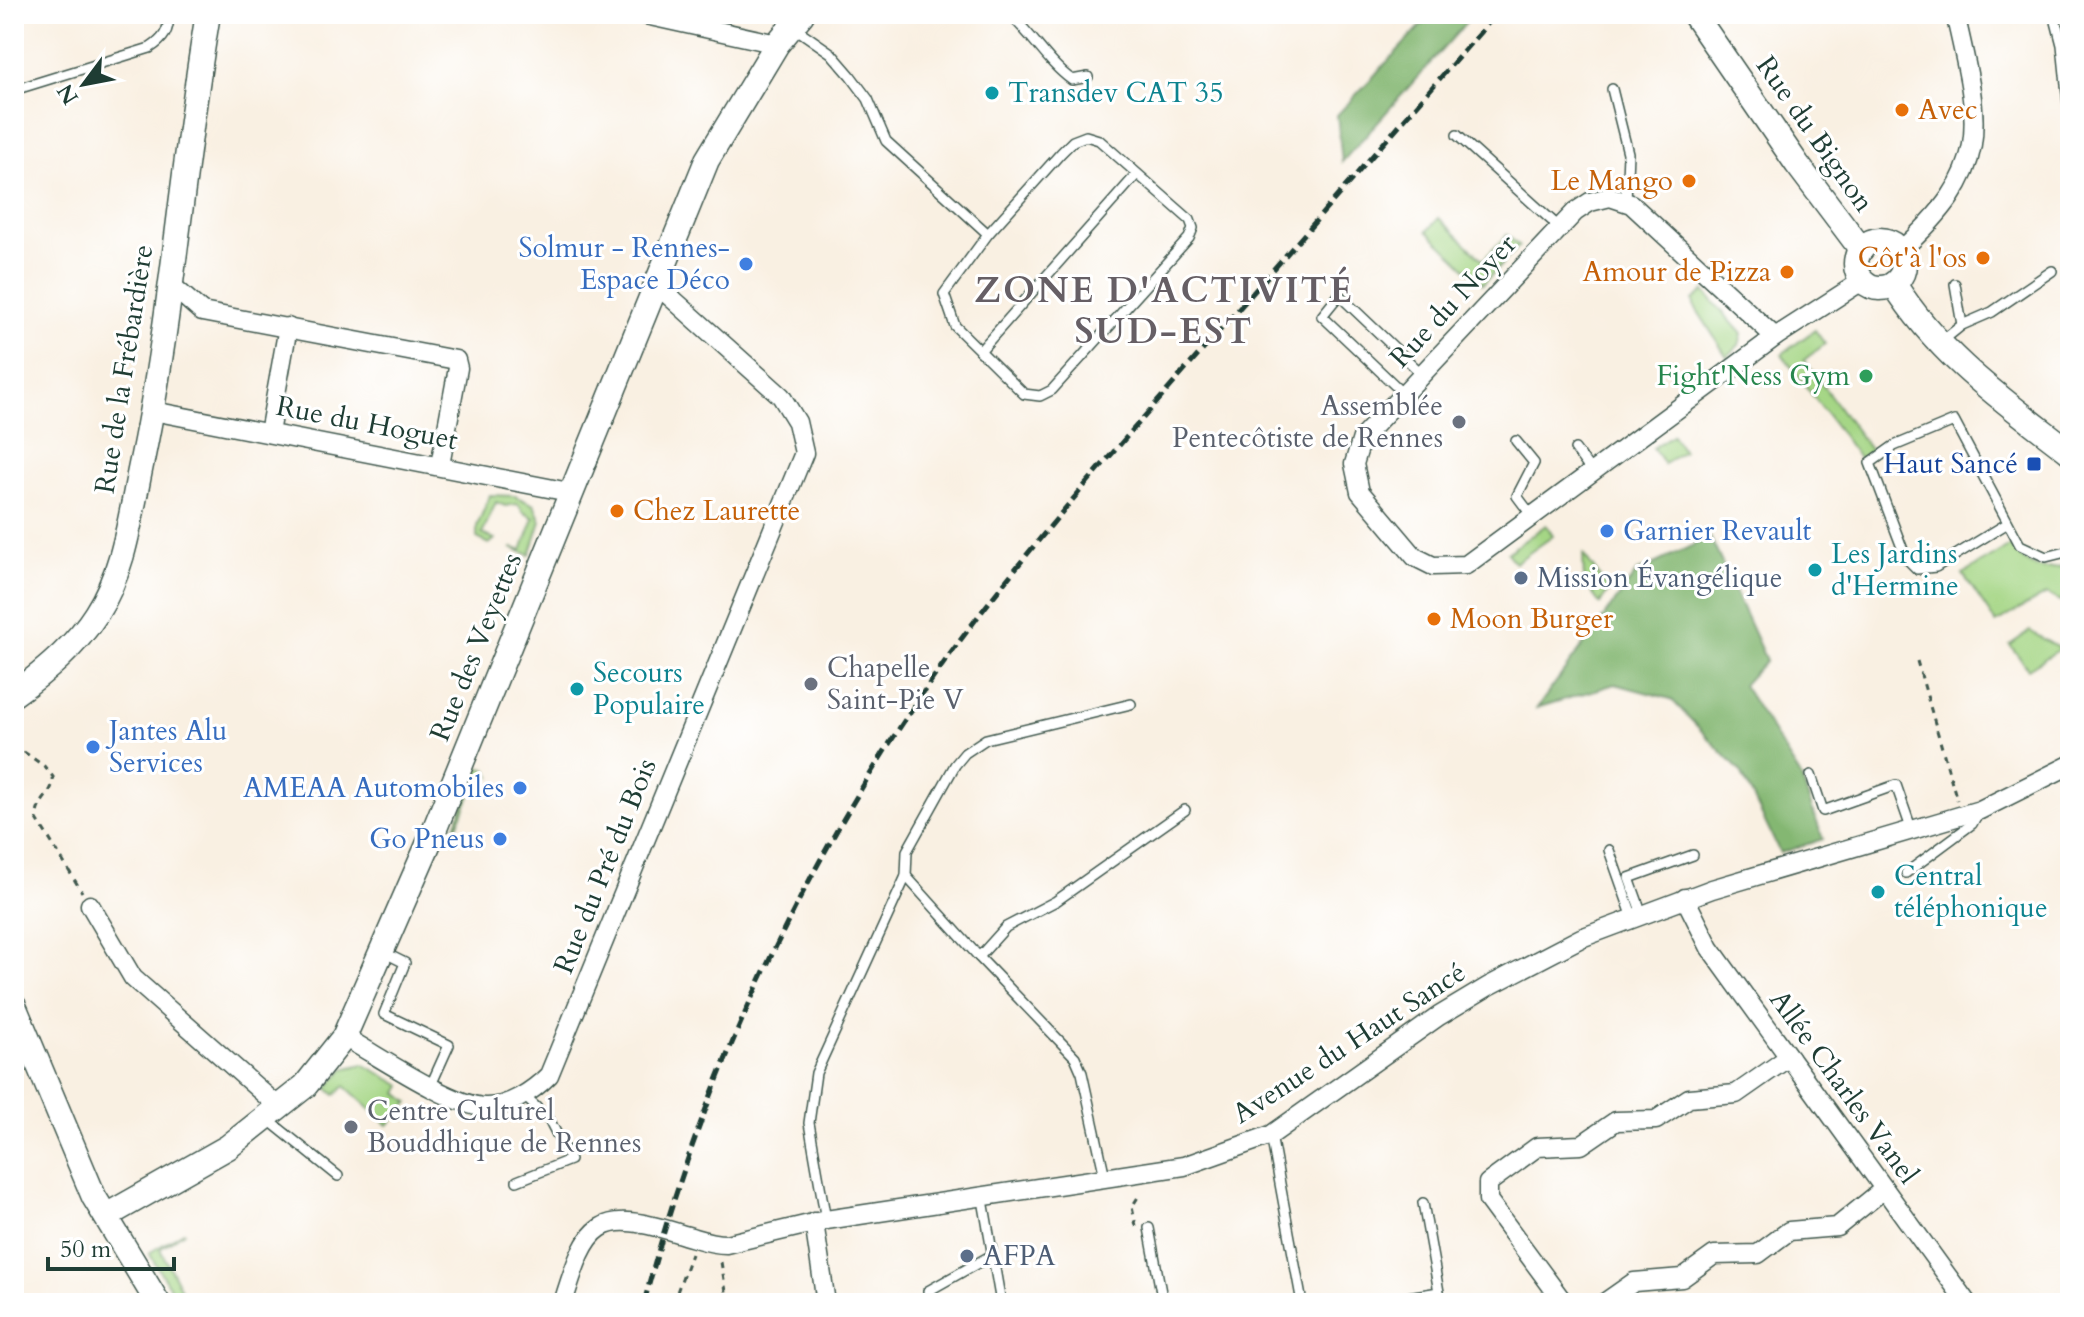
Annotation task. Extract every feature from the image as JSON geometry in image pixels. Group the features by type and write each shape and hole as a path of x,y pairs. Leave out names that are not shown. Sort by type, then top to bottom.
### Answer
{"street":[{"name":"Rue de la Frébardière","path":"14,694 50,669 96,614 121,562 153,411 189,127 208,14"},
{"path":"641,14 790,28"},
{"name":"Rue du Bignon","path":"1694,14 1797,164 1861,249"},
{"path":"1862,281 1878,288 1894,284 1904,267 1900,251 1936,218 1964,178 1974,135 1971,83 1955,14"},
{"name":"Rue des Veyettes","path":"106,1216 228,1147 305,1086 344,1037 383,952 707,160 790,28"},
{"name":"Rue du Noyer","path":"1626,202 1610,197 1590,202 1560,228 1362,438 1354,464 1360,492 1415,557 1433,566 1466,565 1775,337 1862,281"},
{"path":"1626,202 1775,337"},
{"name":"Rue du Bignon","path":"1862,281 1856,269 1861,249 1878,240 1893,243 1900,251"},
{"path":"169,283 202,312 456,360 458,368 440,465"},
{"path":"1894,284 1922,328 1938,344 2019,416 2070,452"},
{"name":"Rue du Pré du Bois","path":"344,1037 471,1105 484,1107 524,1096 549,1075 804,453 797,422 781,396 657,285"},
{"path":"269,433 288,327"},
{"path":"1994,393 2070,431"},
{"name":"Rue du Hoguet","path":"153,411 569,492"},
{"name":"Avenue du Haut Sancé","path":"563,1303 575,1261 591,1234 610,1222 629,1220 726,1244 820,1221 1207,1160 1271,1135 1414,1033 1489,986 1581,938 1685,898 1911,828 1980,810 2052,777 2070,765"},
{"name":"Allée Charles Vanel","path":"1685,898 1710,948 1967,1303"},
{"path":"90,905 133,978 272,1112"},
{"path":"14,1006 66,1136 106,1216 158,1303"},
{"path":"1564,1303 1488,1200 1488,1183 1537,1147 1581,1145 1616,1121 1656,1120 1689,1098 1736,1094 1789,1057"},
{"path":"1604,1303 1634,1282 1682,1278 1714,1255 1758,1254 1789,1231 1837,1227 1884,1189"},
{"path":"820,1221 826,1303"}],"lane":[{"path":"14,90 150,48 162,41 169,29 169,14"},
{"path":"1009,14 1033,36 1062,73 1072,80 1088,77"},
{"path":"2054,14 2062,45 2068,104"},
{"path":"790,28 839,62 868,99 886,141 988,234"},
{"path":"1612,89 1628,153 1626,202"},
{"path":"1457,135 1560,228"},
{"path":"1086,136 1099,140 1137,174 1190,220 1193,228 1189,238 1052,390 1040,396 1024,394 955,326 944,294 988,234 1073,141 1086,136"},
{"path":"980,351 1137,174"},
{"path":"1938,344 1962,325 1992,312 2052,271"},
{"path":"1955,284 1962,325"},
{"path":"1404,395 1322,316 1339,295 1423,375"},
{"path":"2008,523 1936,567 1917,569 1906,558 1870,463 1894,446 1954,421 2020,545 2046,557 2070,551"},
{"path":"1516,441 1534,463 1517,496 1532,516"},
{"path":"1575,449 1592,472"},
{"path":"820,1221 809,1123 816,1073 906,876 907,851 955,765 975,745 986,739 1131,704"},
{"path":"1811,775 1823,811 1896,785 1911,828"},
{"path":"979,957 1006,927 1056,901 1185,810"},
{"path":"1906,873 1972,824 1980,810"},
{"path":"1609,850 1638,916"},
{"path":"1638,916 1629,878 1693,855"},
{"path":"906,876 1075,1057 1082,1073 1105,1177"},
{"path":"383,952 405,963 384,1014 449,1045 431,1085"},
{"path":"517,1181 570,1160 549,1119 524,1096"},
{"path":"272,1112 338,1176"},
{"path":"1271,1135 1302,1303"},
{"path":"982,1194 1001,1303"},
{"path":"1423,1203 1441,1303"},
{"path":"1149,1230 1163,1303"},
{"path":"930,1303 928,1291 992,1255"},
{"path":"1371,1303 1439,1292"}],"path":[{"path":"1917,661 1961,815"},
{"path":"14,745 44,766 53,777 51,788 37,807 37,819 90,905"},
{"path":"1138,1197 1132,1207 1138,1234 1149,1230"},
{"path":"673,1303 696,1239"},
{"path":"722,1264 728,1303"}],"green space":[{"path":"1432,14 1474,14 1342,162 1337,115"},
{"path":"1439,218 1483,260 1507,235 1519,246 1483,284 1427,231"},
{"path":"1704,291 1742,334 1739,345 1727,357 1694,305 1693,300"},
{"path":"1815,330 1825,344 1804,360 1871,451 1859,458 1782,354"},
{"path":"1672,435 1683,451 1664,464 1653,448"},
{"path":"490,495 515,496 534,505 541,521 530,555 511,548 522,550 534,518 523,512 518,504 505,506 496,502 482,534 495,539 489,544 477,538 477,526"},
{"path":"1546,525 1553,536 1515,563 1507,553"},
{"path":"1710,537 1766,660 1743,685 1800,775 1823,839 1780,853 1741,772 1671,699 1615,684 1537,708 1637,572"},
{"path":"2010,546 2023,560 2036,567 2051,569 2070,565 2070,596 2061,602 2047,594 1996,623 1963,574"},
{"path":"1583,554 1609,590 1600,604 1584,582"},
{"path":"2030,631 2060,649 2028,669 2010,645"},
{"path":"478,767 488,770 491,777 479,774 455,831 466,837 461,840 451,836"},
{"path":"363,1064 402,1086 398,1093 409,1102 388,1125 345,1086 335,1095 327,1088 344,1069"},
{"path":"185,1231 160,1249 188,1303 179,1303 149,1253"}],"railway":[{"path":"644,1303 691,1149 751,1000 823,855 906,718 971,626 1076,496 1496,14"}],"place":[{"name":"Transdev CAT 35","path":"992,93"},
{"name":"Avec","path":"1902,110"},
{"name":"Le Mango","path":"1689,181"},
{"name":"Côt'à l'os","path":"1983,258"},
{"name":"Solmur - Rennes- Espace Déco","path":"746,264"},
{"name":"Amour de Pizza","path":"1787,272"},
{"name":"Fight'Ness Gym","path":"1866,376"},
{"name":"Assemblée Pentecôtiste de Rennes","path":"1459,422"},
{"name":"Haut Sancé","path":"2034,464"},
{"name":"Chez Laurette","path":"617,511"},
{"name":"Garnier Revault","path":"1607,531"},
{"name":"Les Jardins d'Hermine","path":"1815,570"},
{"name":"Mission Évangélique","path":"1521,578"},
{"name":"Moon Burger","path":"1434,619"},
{"name":"Chapelle Saint-Pie V","path":"811,684"},
{"name":"Secours Populaire","path":"577,689"},
{"name":"Jantes Alu Services","path":"93,747"},
{"name":"AMEAA Automobiles","path":"520,788"},
{"name":"Go Pneus","path":"500,839"},
{"name":"Central téléphonique","path":"1878,892"},
{"name":"Centre Culturel Bouddhique de Rennes","path":"351,1127"},
{"name":"AFPA","path":"967,1256"}],"district":[{"name":"ZONE D'ACTIVITÉ SUD-EST","path":"1164,310"}]}
